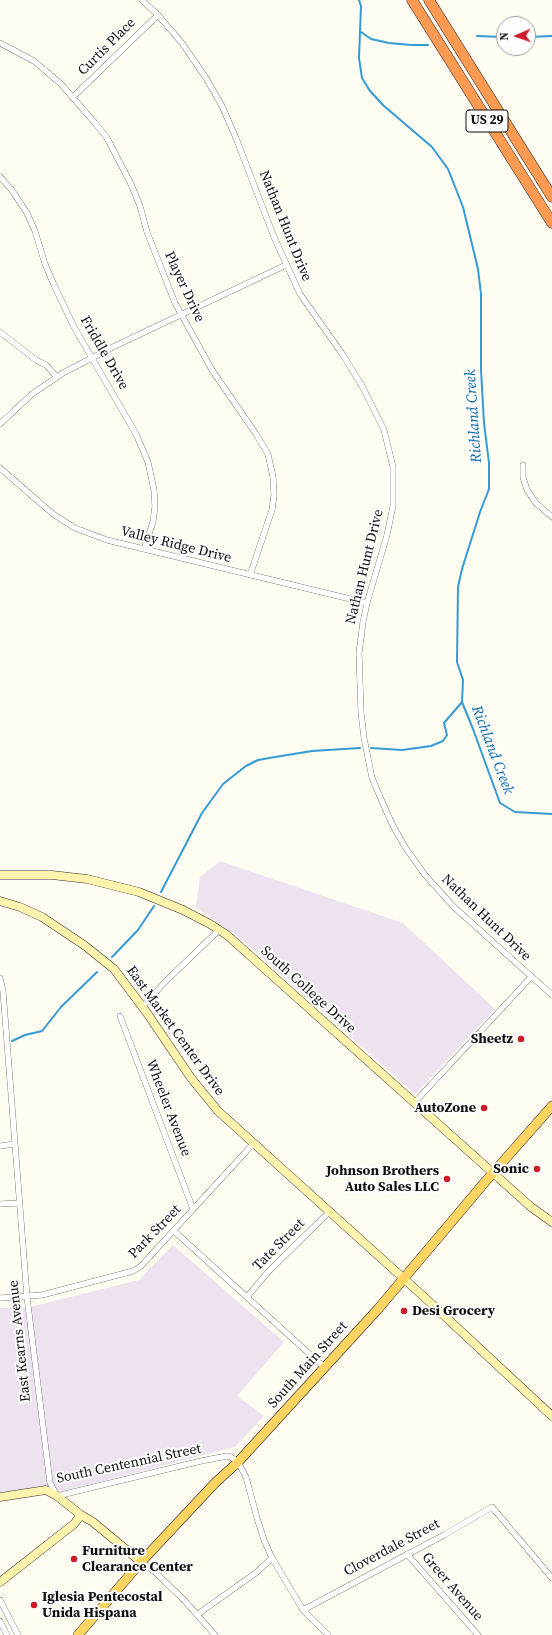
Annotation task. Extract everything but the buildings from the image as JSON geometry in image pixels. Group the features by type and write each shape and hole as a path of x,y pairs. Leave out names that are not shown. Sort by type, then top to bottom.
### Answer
{"highway":[{"name":"US 29","path":"412,0 552,223"},
{"name":"US 29","path":"429,0 552,197"}],"main road":[{"name":"South College Drive","path":"0,875 52,875 87,879 139,892 183,910 227,935 531,1207 552,1222"},
{"name":"East Market Center Drive","path":"0,901 20,907 42,917 84,945 114,969 191,1078 218,1111 404,1279 552,1416"},
{"name":"South Main Street","path":"78,1635 141,1562 215,1483 238,1462 325,1368 404,1279 493,1173 552,1106"},
{"name":"South Centennial Street","path":"0,1497 46,1490 57,1496"},
{"name":"East Kearns Avenue","path":"57,1496 81,1515 93,1522 141,1562"},
{"path":"0,1582 74,1524 81,1515"}],"street":[{"name":"Nathan Hunt Drive","path":"142,0 158,15 196,61 222,106 249,169 286,265 300,294 343,355 362,386 384,430 394,481 392,512 387,535 367,603 359,653 361,712 364,738 372,778 392,824 416,864 454,907 552,995"},
{"name":"Curtis Place","path":"73,97 158,15"},
{"name":"Player Drive","path":"0,43 34,61 61,84 106,138 124,169 140,206 147,232 175,303 212,370 268,454 273,489 272,510 250,575"},
{"name":"Friddle Drive","path":"0,177 11,189 27,213 35,231 45,264 74,328 93,358 136,434 148,462 152,476 155,506 153,522 144,549"},
{"path":"0,424 32,394 57,377 93,358 286,265"},
{"path":"0,332 36,360 46,365 57,377"},
{"path":"523,465 523,477 527,490 532,498 552,517"},
{"name":"Valley Ridge Drive","path":"0,468 34,499 75,528 107,540 367,603"},
{"path":"142,1007 166,981 219,930"},
{"path":"414,1103 531,977"},
{"name":"East Kearns Avenue","path":"0,978 27,1297 50,1483 57,1496"},
{"name":"Wheeler Avenue","path":"120,1016 193,1209"},
{"path":"0,1146 15,1144"},
{"name":"Park Street","path":"0,1298 42,1295 128,1274 141,1266 253,1144"},
{"path":"0,1204 19,1203"},
{"name":"Tate Street","path":"247,1297 268,1272 329,1212"},
{"path":"174,1231 325,1368"},
{"name":"South Centennial Street","path":"57,1496 226,1456 231,1457 238,1462"},
{"path":"238,1462 246,1476 257,1518 272,1558 303,1610 328,1635"},
{"name":"Cloverdale Street","path":"303,1610 492,1507 552,1578"},
{"name":"Greer Avenue","path":"407,1554 478,1635"},
{"path":"198,1614 257,1572 272,1558"},
{"path":"141,1562 155,1572 198,1614 215,1635"},
{"path":"0,1600 18,1635"},
{"path":"0,1621 6,1635"}],"shaded area":[{"path":"220,861 403,923 495,1009 415,1094 243,941 196,907 200,877"},
{"path":"173,1245 284,1342 237,1396 264,1416 235,1447 64,1491 44,1487 0,1493 0,1308 26,1308 139,1280"}],"waterway":[{"name":"Richland Creek","path":"359,0 361,6 359,58 362,78 370,91 384,106 432,147 448,169 463,207 478,269 481,294 481,370 484,423 489,463 489,489 480,512 462,569 458,587 457,662 463,680 462,702 500,803 515,812 552,814"},
{"path":"361,32 371,39 389,43 428,45"},
{"path":"477,36 496,37"},
{"path":"536,37 552,36"},
{"path":"371,748 402,750 431,746 443,741 447,735 444,723 462,702"},
{"path":"161,892 202,813 223,784 246,766 258,760 312,751 360,748"},
{"path":"112,957 138,930 154,906"},
{"path":"12,1041 25,1035 42,1031 61,1007 97,972"}],"place":[{"name":"Sheetz","path":"521,1039"},
{"name":"AutoZone","path":"484,1108"},
{"name":"Sonic","path":"537,1169"},
{"name":"Johnson Brothers Auto Sales LLC","path":"447,1179"},
{"name":"Desi Grocery","path":"404,1311"},
{"name":"Furniture Clearance Center","path":"74,1559"},
{"name":"Iglesia Pentecostal Unida Hispana","path":"34,1605"}]}
